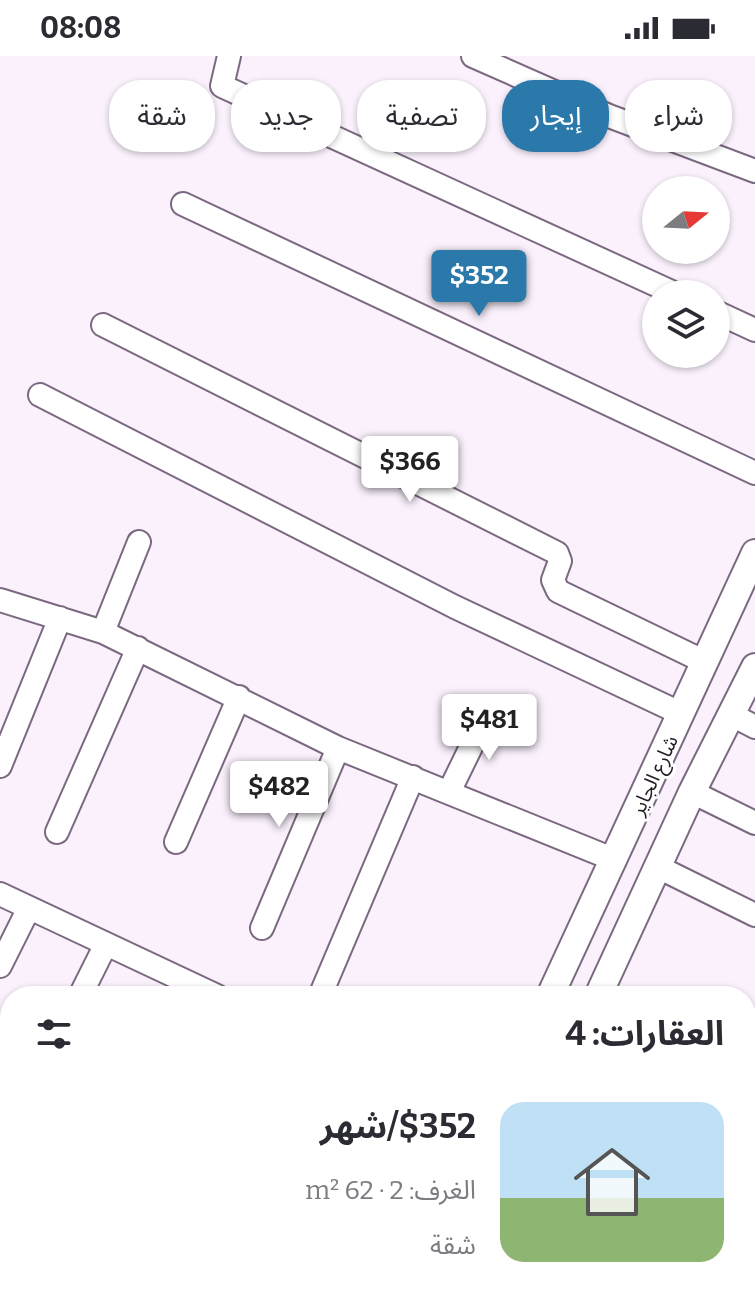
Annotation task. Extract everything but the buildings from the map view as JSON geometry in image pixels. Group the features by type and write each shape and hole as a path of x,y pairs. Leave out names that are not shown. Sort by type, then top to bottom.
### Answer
{"street":[{"path":"229,56 222,86 645,280"},
{"path":"473,56 609,116 755,171"},
{"path":"183,204 755,473"},
{"path":"730,318 755,330"},
{"path":"103,325 557,553 560,561 553,580 558,591 705,662"},
{"path":"40,395 455,607 682,714"},
{"path":"103,632 139,542"},
{"name":"شارع الجاير","path":"555,986 755,553"},
{"path":"0,600 103,632 338,748 615,860"},
{"path":"0,766 60,618"},
{"path":"57,832 138,648"},
{"name":"شارع الجاير","path":"603,986 692,792 743,721 755,667"},
{"path":"176,842 239,697"},
{"path":"449,792 488,712"},
{"path":"262,928 338,748"},
{"path":"324,986 413,777"},
{"path":"692,792 755,823"},
{"path":"658,867 755,915"},
{"path":"0,894 189,986"},
{"path":"0,966 29,908"},
{"path":"85,986 106,944"}]}
